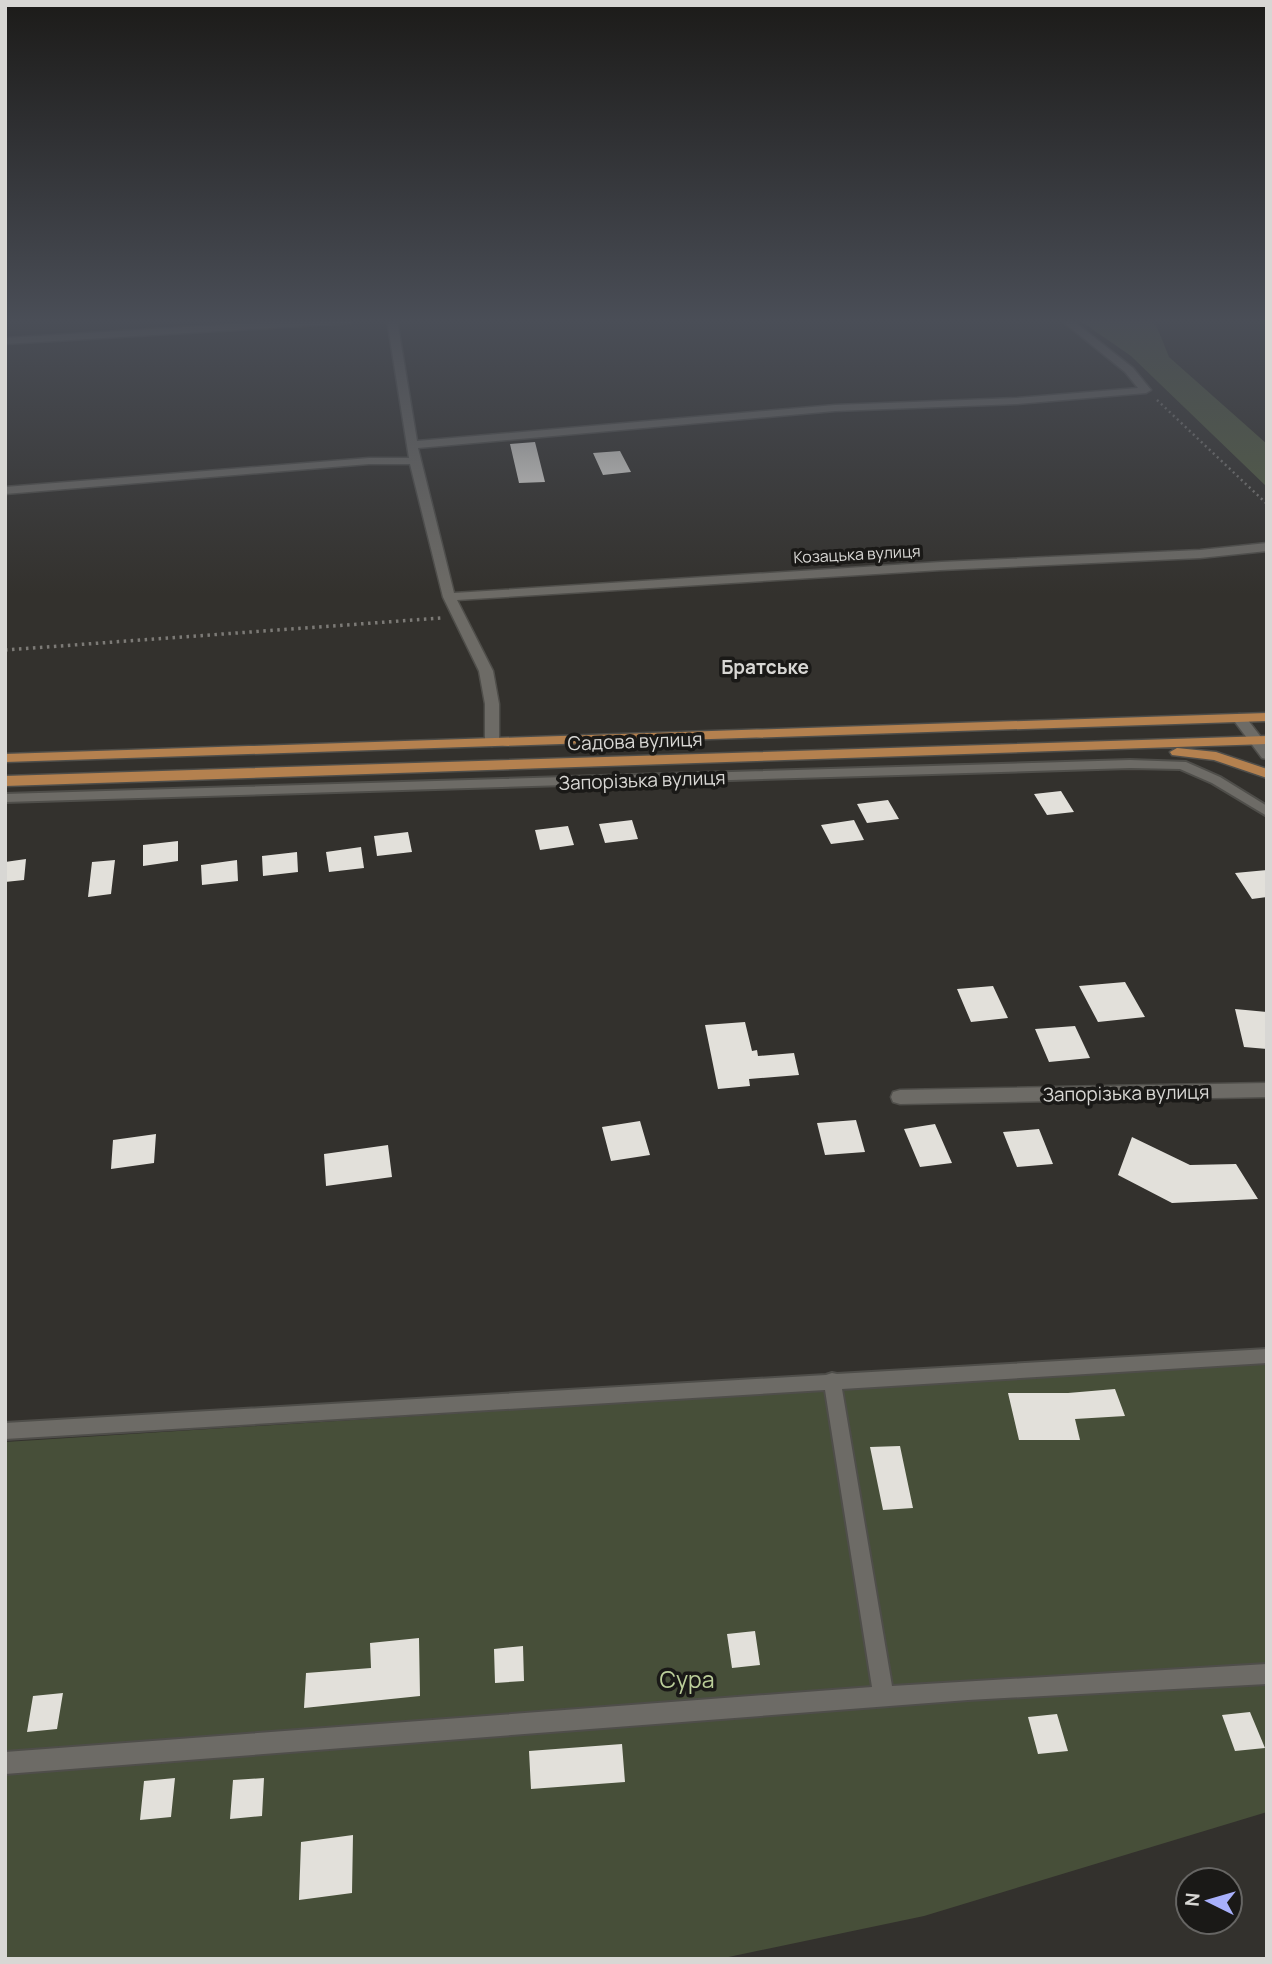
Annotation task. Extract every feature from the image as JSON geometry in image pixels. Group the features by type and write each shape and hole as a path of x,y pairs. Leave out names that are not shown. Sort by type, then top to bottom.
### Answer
{"main road":[{"name":"Садова вулиця","path":"5,758 1267,717"},
{"name":"Садова вулиця","path":"5,781 1260,740"},
{"path":"1114,745 1216,756 1267,774"}],"street":[{"path":"408,412 415,461 449,597 486,671 492,704 492,742"},
{"path":"414,445 793,412"},
{"path":"5,491 369,461 415,461"},
{"name":"Козацька вулиця","path":"449,597 915,568 1189,555 1267,547"},
{"path":"1239,718 1260,740 1267,755"},
{"name":"Запорізька вулиця","path":"900,1097 1267,1090"}],"lane":[{"name":"Запорізька вулиця","path":"5,798 1130,764 1182,765 1216,780 1267,812"},
{"path":"5,1431 1267,1356"},
{"path":"832,1380 884,1698"},
{"path":"5,1763 968,1690 1267,1674"}],"path":[{"path":"1169,412 1267,504"},
{"path":"5,650 459,617"}],"green space":[{"path":"1189,412 1231,412 1267,444 1267,487"},
{"name":"Сура","path":"1267,1362 1267,1812 924,1916 719,1959 5,1959 5,1442"}],"building":[{"path":"535,442 545,482 519,483 510,444"},
{"path":"620,451 631,472 603,475 593,453"},
{"path":"1061,791 1074,812 1047,815 1034,794"},
{"path":"888,800 899,819 867,823 857,804"},
{"path":"632,820 638,839 605,843 599,824"},
{"path":"854,820 864,840 831,844 821,825"},
{"path":"568,826 574,845 540,850 535,830"},
{"path":"408,832 412,852 377,856 374,836"},
{"path":"178,841 178,861 143,866 143,845"},
{"path":"361,847 364,868 329,872 326,852"},
{"path":"297,852 298,872 263,876 262,856"},
{"path":"26,859 24,880 5,882 5,862"},
{"path":"115,860 111,894 88,897 92,862"},
{"path":"237,860 238,881 202,885 201,865"},
{"path":"1267,870 1267,897 1252,899 1235,873"},
{"path":"1125,982 1145,1017 1098,1022 1079,986"},
{"path":"993,986 1008,1018 971,1022 957,989"},
{"path":"1235,1009 1267,1012 1267,1049 1244,1047"},
{"path":"745,1022 752,1051 757,1050 758,1056 794,1053 799,1075 749,1079 750,1086 718,1089 705,1025"},
{"path":"1075,1026 1090,1058 1049,1062 1035,1029"},
{"path":"856,1120 865,1152 825,1155 817,1123"},
{"path":"640,1121 650,1155 611,1161 602,1127"},
{"path":"935,1124 952,1163 920,1167 904,1129"},
{"path":"1039,1129 1053,1164 1017,1167 1003,1132"},
{"path":"156,1134 154,1163 111,1169 113,1140"},
{"path":"1132,1137 1190,1165 1236,1164 1258,1199 1172,1203 1118,1175"},
{"path":"388,1145 392,1177 326,1186 324,1154"},
{"path":"1115,1389 1125,1416 1075,1419 1080,1440 1019,1440 1008,1393 1068,1393"},
{"path":"900,1446 913,1508 883,1510 870,1447"},
{"path":"755,1631 760,1665 732,1668 727,1634"},
{"path":"419,1638 420,1696 304,1708 306,1673 371,1668 370,1643"},
{"path":"523,1646 524,1681 495,1683 494,1649"},
{"path":"63,1693 57,1729 27,1732 33,1696"},
{"path":"1250,1712 1265,1748 1235,1751 1222,1715"},
{"path":"1057,1714 1068,1751 1038,1754 1028,1717"},
{"path":"622,1744 625,1782 531,1789 529,1751"},
{"path":"175,1778 171,1817 140,1820 144,1781"},
{"path":"264,1778 262,1816 230,1819 233,1780"},
{"path":"353,1835 352,1893 299,1900 301,1842"}],"district":[{"name":"Братське","path":"765,667"}]}
